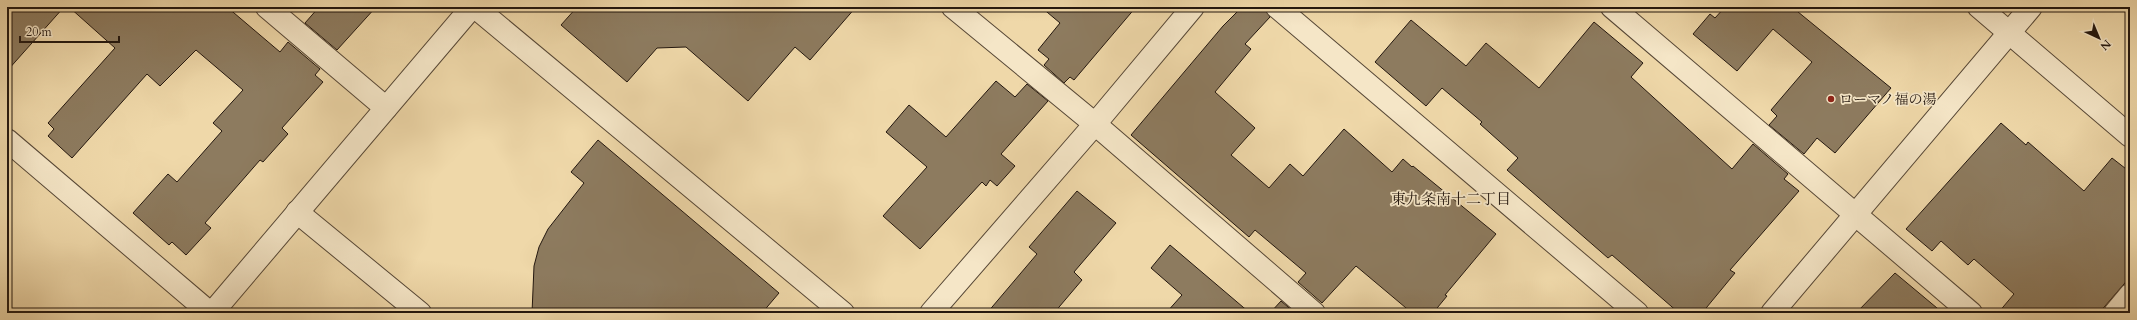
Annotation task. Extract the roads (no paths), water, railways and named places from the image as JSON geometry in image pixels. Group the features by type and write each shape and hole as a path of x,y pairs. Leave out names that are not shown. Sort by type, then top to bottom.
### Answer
{"street":[{"path":"267,7 386,108"},
{"path":"7,140 211,313 472,7"},
{"path":"475,7 843,313"},
{"path":"953,7 1095,124 1314,313"},
{"path":"931,313 1095,124 1193,7"},
{"path":"1278,7 1637,313"},
{"path":"1612,7 1971,313"},
{"path":"1979,7 2130,136"},
{"path":"1772,313 2031,7"},
{"path":"297,212 420,313"},
{"path":"2115,313 2130,295"}],"place":[{"name":"ローマノ福の湯","path":"1831,99"}],"district":[{"name":"東九条南十二丁目","path":"1451,199"}]}
